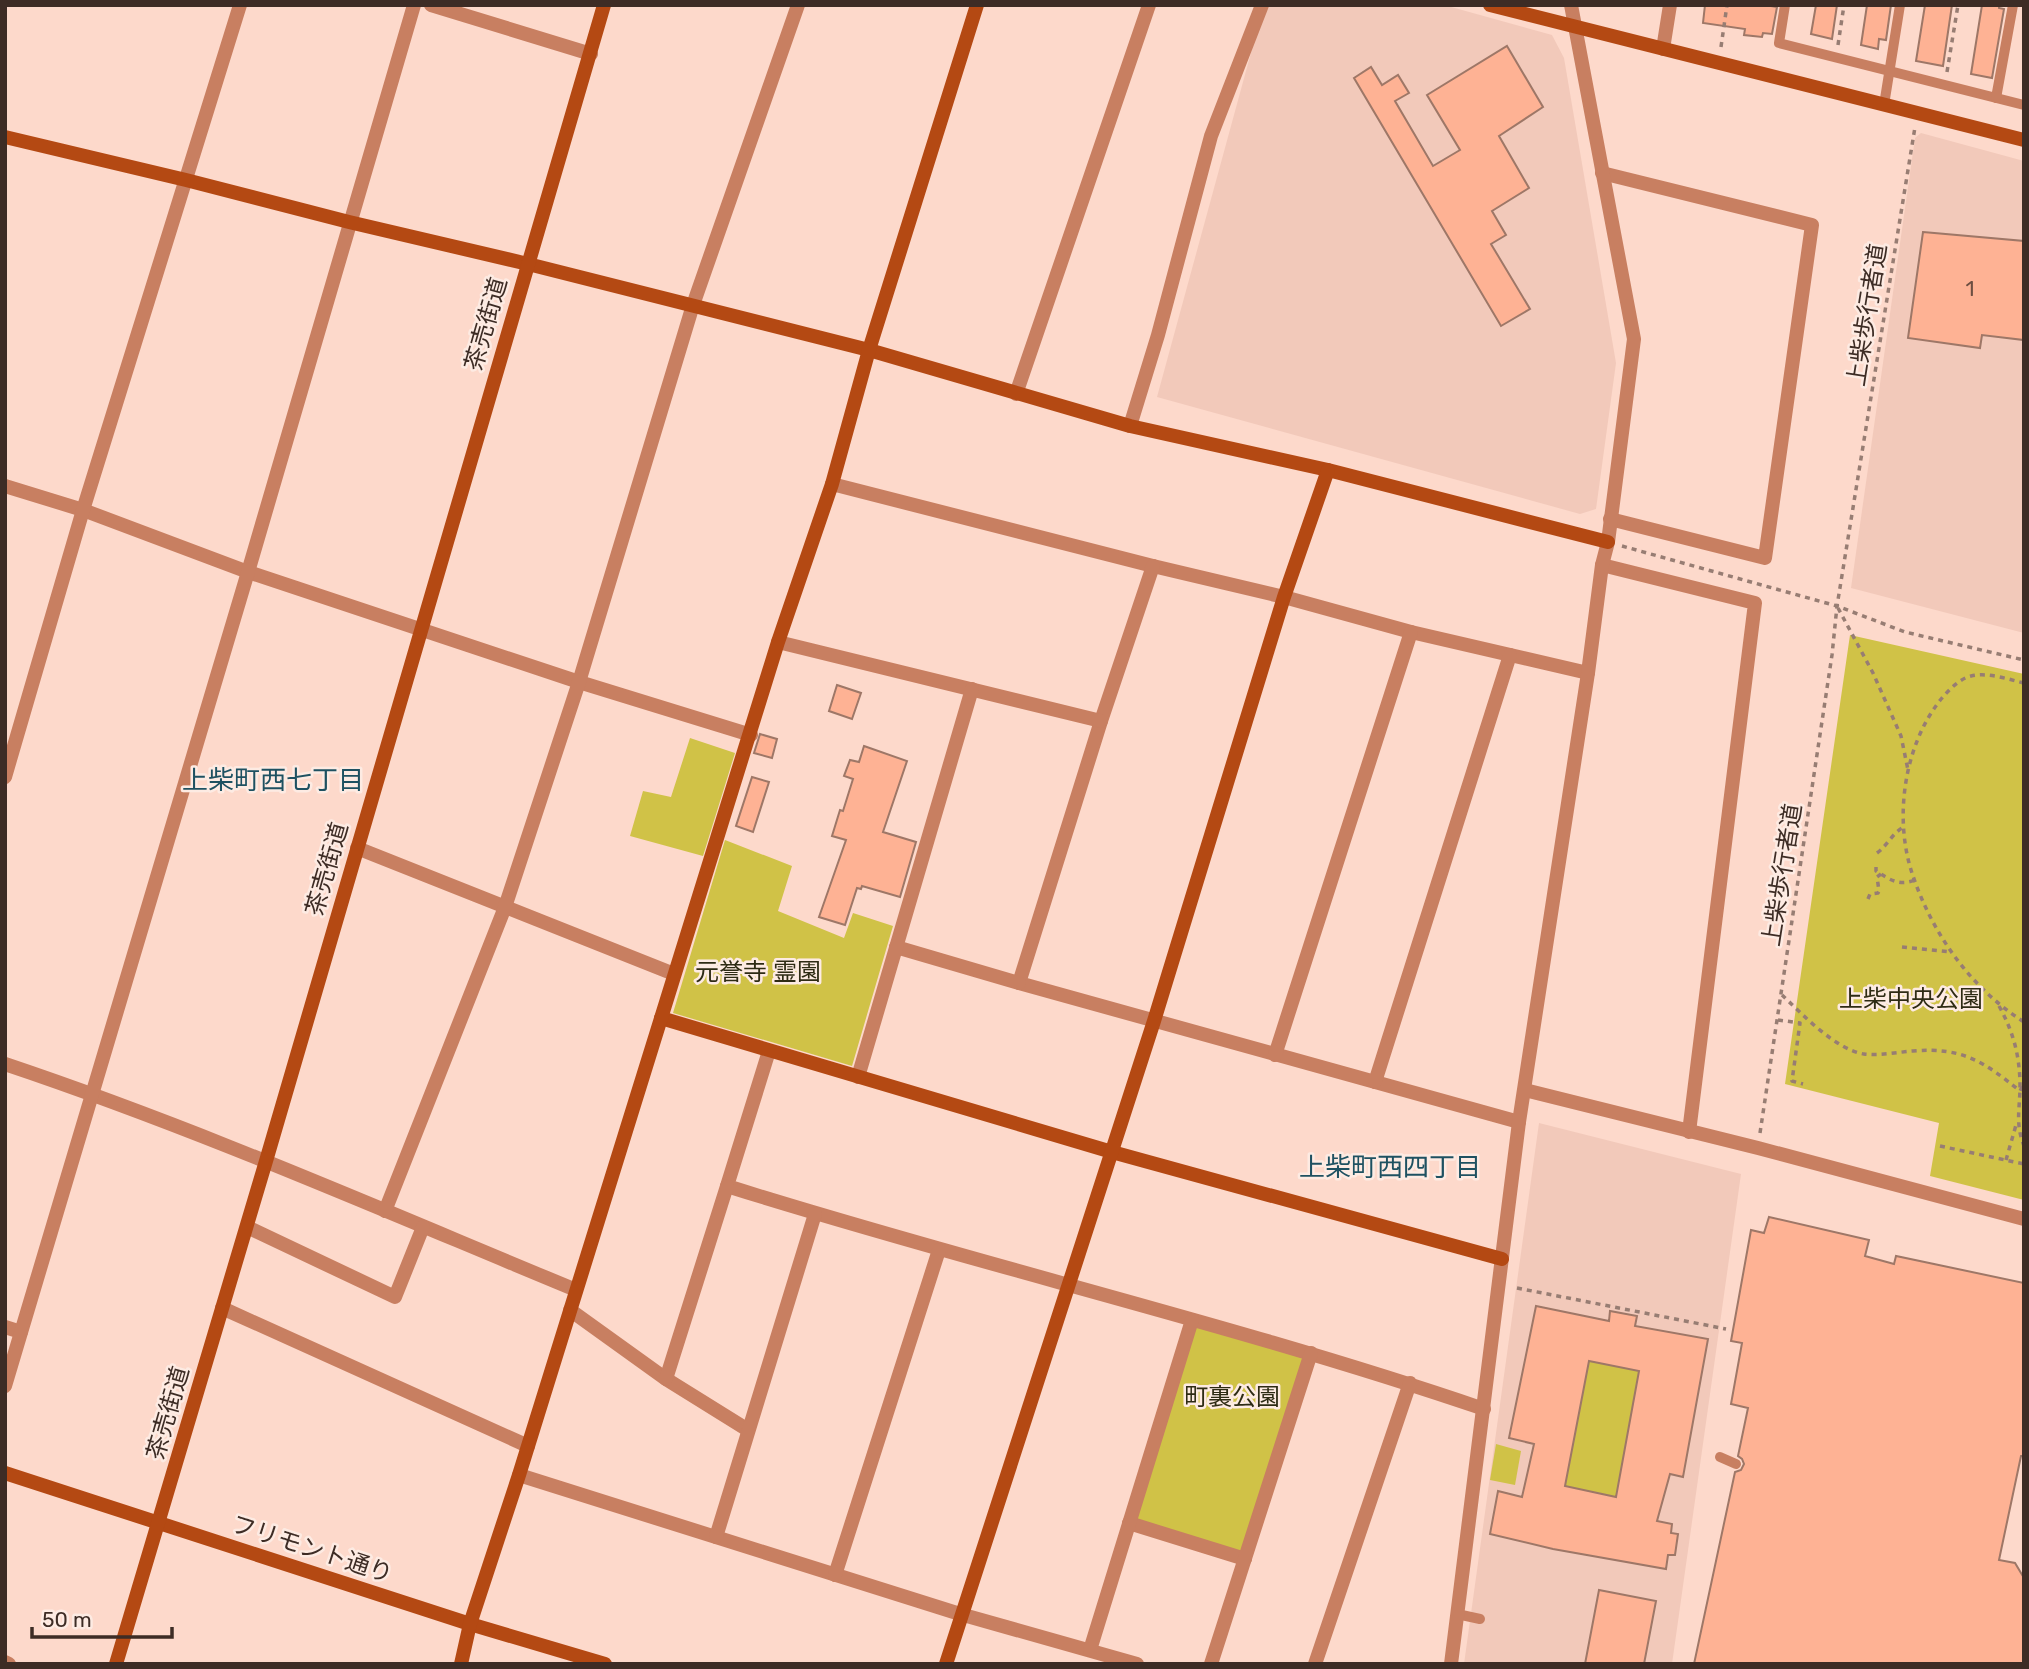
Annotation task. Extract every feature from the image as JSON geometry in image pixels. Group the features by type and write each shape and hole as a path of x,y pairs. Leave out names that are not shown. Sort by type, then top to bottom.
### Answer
{"street":[{"path":"5,777 83,510 240,5"},
{"path":"5,1386 414,5"},
{"path":"431,5 591,54"},
{"name":"茶売街道","path":"116,1664 247,1227 604,5"},
{"path":"385,1211 505,907 579,682 693,306 798,5"},
{"path":"461,1664 470,1624 519,1475 778,642 832,485 869,350 976,5"},
{"path":"1016,394 1149,5"},
{"path":"1129,426 1158,335 1211,136 1262,5"},
{"path":"1490,5 2024,139"},
{"path":"1451,1664 1519,1122 1602,565 1608,542 1634,339 1571,5"},
{"path":"1663,49 1670,5"},
{"path":"5,137 869,350 1129,426 1328,470 1608,542"},
{"path":"1602,173 1812,225 1765,558 1610,519"},
{"path":"946,1664 1154,1021 1284,597 1328,470"},
{"path":"832,485 1284,597 1411,632 1588,673"},
{"path":"5,486 83,510 248,572 579,682 751,735"},
{"path":"1602,565 1755,603 1689,1132"},
{"path":"1019,983 1153,566"},
{"path":"1275,1055 1411,632"},
{"path":"778,642 1101,721"},
{"path":"1375,1082 1510,655"},
{"path":"858,1077 972,689"},
{"path":"357,848 674,974"},
{"path":"896,947 1519,1122"},
{"path":"661,1018 1112,1152 1502,1259"},
{"path":"666,1379 769,1051"},
{"path":"5,1064 92,1093 266,1161 576,1290"},
{"path":"1525,1090 2024,1219"},
{"path":"727,1186 940,1250 1311,1353 1483,1409"},
{"path":"716,1537 815,1214"},
{"path":"247,1227 395,1297 423,1227"},
{"path":"835,1575 940,1250"},
{"path":"222,1308 528,1446"},
{"path":"570,1310 666,1379 748,1430"},
{"path":"1090,1650 1192,1320"},
{"path":"5,1327 21,1332"},
{"path":"1211,1664 1311,1353"},
{"path":"1315,1664 1410,1384"},
{"name":"フリモント通り","path":"5,1473 470,1624 605,1664"},
{"path":"519,1475 961,1614 1137,1664"},
{"path":"1129,1523 1245,1559"}],"lane":[{"path":"1785,5 1779,43 2024,105"},
{"path":"1884,105 1900,5"},
{"path":"1996,98 2013,5"},
{"path":"1720,1457 1736,1464"},
{"path":"1457,1614 1480,1619"}],"path":[{"path":"1722,34 1727,5"},
{"path":"1836,57 1844,5"},
{"path":"1945,85 1958,5"},
{"name":"上柴歩行者道","path":"1758,1149 1838,606 1917,113"},
{"path":"1608,542 1838,606 1905,632 2024,660"},
{"path":"1838,606 1864,653 1900,736 1909,774"},
{"path":"2024,683 1988,675 1972,676 1959,681 1947,693 1930,714 1915,748 1905,798 1904,827 1906,849 1914,880 1933,922 1951,952 1998,1003 2024,1022"},
{"path":"1877,853 1895,832 1904,827"},
{"path":"1876,867 1876,871 1897,883 1914,880"},
{"path":"1868,899 1870,894 1879,891 1877,877 1881,874"},
{"path":"1902,947 1951,952"},
{"path":"1781,995 1820,1029 1850,1049 1865,1054 1949,1052 1976,1059 2020,1091"},
{"path":"1998,1003 2012,1028 2019,1060 2017,1122 2006,1160"},
{"path":"1777,1020 1800,1023 1792,1081 1803,1084"},
{"path":"2020,1091 2024,1083"},
{"path":"2017,1122 2024,1146"},
{"path":"1940,1146 2024,1164"},
{"path":"1517,1288 1726,1329"}],"shaded area":[{"path":"1264,5 1444,5 1552,35 1564,58 1616,363 1596,509 1580,514 1157,397"},
{"path":"1921,133 2024,161 2024,633 1851,588 1915,138"},
{"path":"1539,1123 1741,1174 1672,1664 1464,1664"}],"green space":[{"name":"上柴中央公園","path":"1850,635 2024,674 2024,1200 1930,1176 1939,1123 1785,1084"},
{"path":"690,738 735,753 703,856 630,836 643,791 671,797"},
{"name":"元誉寺 霊園","path":"725,840 792,866 778,911 844,938 853,913 893,926 852,1066 673,1013"},
{"name":"町裏公園","path":"1192,1320 1311,1353 1245,1559 1129,1523"},
{"path":"1589,1361 1639,1371 1616,1497 1565,1486"},
{"path":"1496,1444 1521,1451 1515,1485 1490,1480"}],"building":[{"path":"1705,5 1777,7 1772,34 1763,33 1762,37 1744,35 1745,29 1703,23"},
{"path":"1816,5 1837,5 1832,39 1811,34"},
{"path":"1867,5 1891,5 1886,40 1879,39 1878,49 1861,45"},
{"path":"1925,5 1952,5 1943,66 1916,61"},
{"path":"1982,5 1999,5 1999,8 2004,9 1992,78 1971,74"},
{"path":"1507,46 1543,107 1499,136 1529,188 1492,211 1506,235 1491,244 1530,309 1501,326 1354,78 1371,67 1382,85 1398,75 1409,93 1395,101 1433,166 1460,150 1427,95"},
{"path":"1923,232 2024,241 2024,340 1982,335 1980,348 1908,338"},
{"path":"837,685 861,693 852,719 829,711"},
{"path":"760,734 777,739 772,758 754,753"},
{"path":"864,746 907,761 883,832 916,842 900,897 862,886 861,889 857,888 845,925 819,917 846,840 832,836 853,779 844,776 850,760 859,762"},
{"path":"752,777 769,782 753,832 736,826"},
{"path":"1769,1217 1869,1240 1865,1256 1894,1264 1896,1256 2024,1283 2024,1456 2021,1456 1999,1560 2015,1563 2024,1578 2024,1664 1694,1664 1735,1472 1741,1470 1744,1464 1738,1456 1748,1408 1731,1404 1742,1343 1731,1341 1751,1230 1764,1233"},
{"path":"1536,1306 1609,1321 1610,1311 1637,1316 1635,1326 1708,1339 1683,1477 1670,1474 1657,1521 1672,1524 1671,1533 1678,1534 1675,1555 1668,1555 1666,1569 1553,1549 1490,1534 1498,1491 1522,1497 1534,1444 1509,1438","holes":["1589,1361 1639,1371 1616,1497 1565,1486"]},
{"path":"1599,1590 1656,1601 1644,1664 1585,1664"}],"district":[{"name":"上柴町西七丁目","path":"273,780"},
{"name":"上柴町西四丁目","path":"1390,1167"}]}
